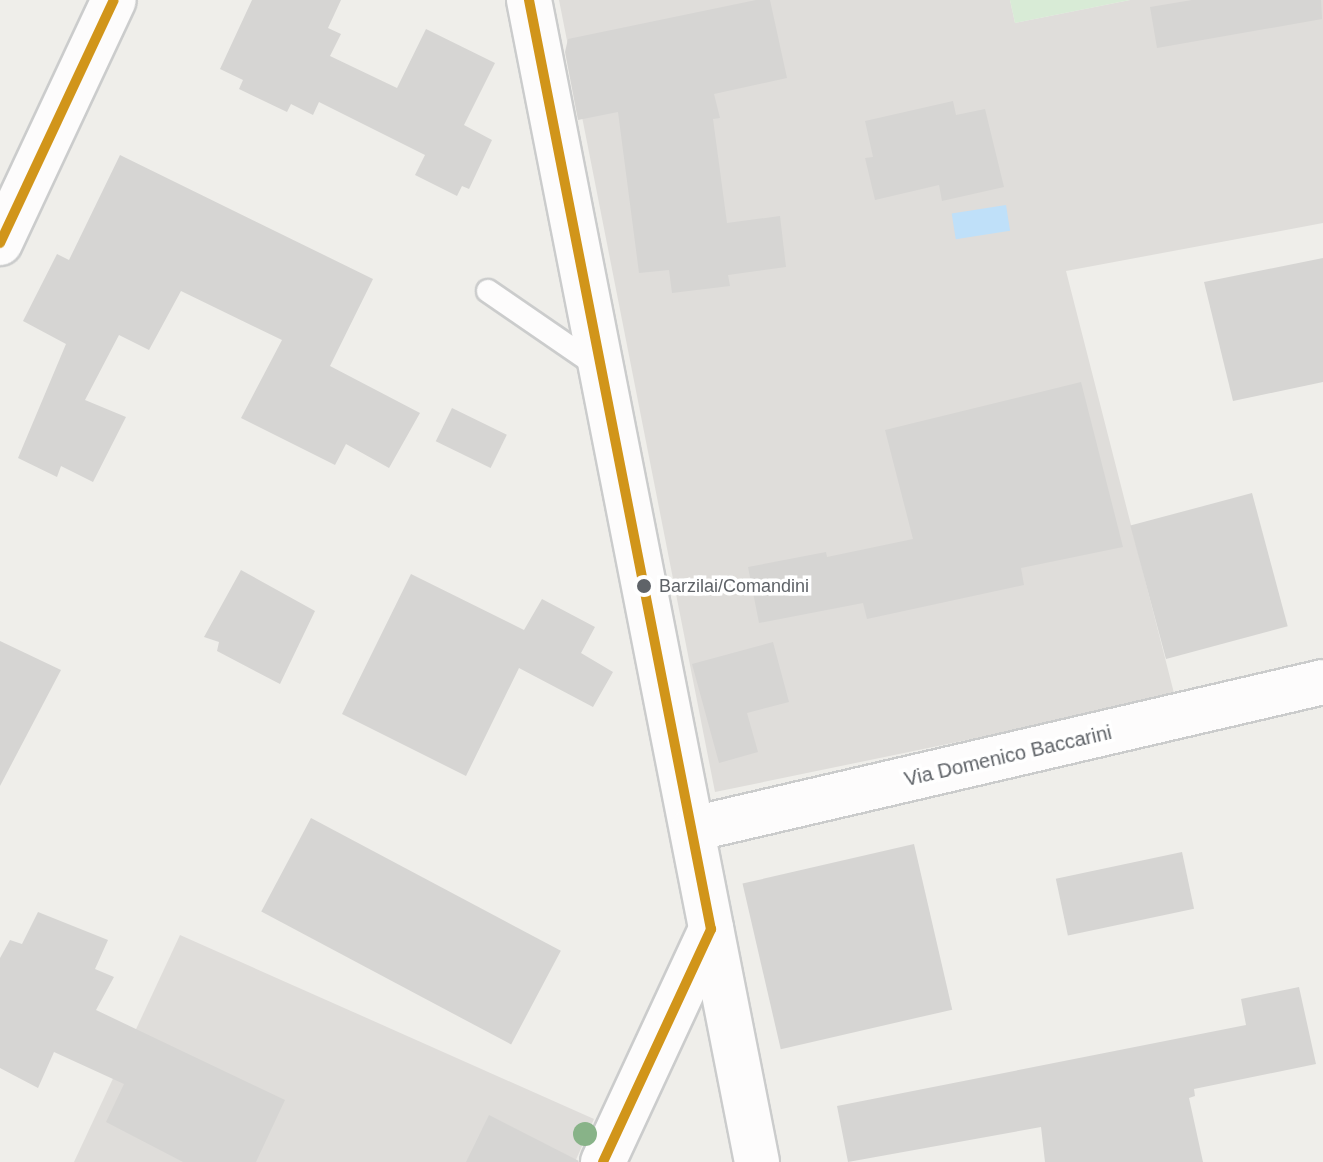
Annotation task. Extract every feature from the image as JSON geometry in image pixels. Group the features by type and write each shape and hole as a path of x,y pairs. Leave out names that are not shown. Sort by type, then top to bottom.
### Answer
{"street":[{"path":"0,243 114,0"},
{"path":"529,0 757,1162"},
{"name":"Via Domenico Baccarini","path":"693,829 1323,682"},
{"path":"603,1162 711,929"}],"lane":[{"path":"488,291 601,369"}],"shaded area":[{"path":"559,0 1010,0 1015,23 1130,0 1323,0 1323,223 1066,271 1175,697 715,792"},
{"path":"180,935 594,1119 575,1162 74,1162"}],"green space":[{"path":"1010,0 1130,0 1015,23"}],"water":[{"path":"1006,205 1010,231 956,239 952,214"}],"building":[{"path":"252,0 341,0 328,28 341,34 330,56 397,88 426,29 495,63 464,125 492,140 469,189 462,186 457,196 415,175 425,155 319,102 313,115 291,104 287,112 239,89 243,80 220,69"},
{"path":"756,0 770,0 787,78 714,94 720,118 713,119 727,223 780,216 786,267 728,275 730,286 672,293 669,270 639,273 618,112 578,120 565,52 568,39"},
{"path":"1192,0 1321,0 1322,19 1157,48 1150,7"},
{"path":"953,101 956,115 985,109 1004,187 942,201 939,185 875,200 865,158 873,157 865,121"},
{"path":"120,155 373,279 330,366 420,413 389,468 346,444 335,465 241,418 282,340 181,291 149,350 119,335 85,400 126,417 93,482 61,466 57,477 18,458 66,344 23,321 57,254 69,260"},
{"path":"1323,258 1323,382 1233,401 1204,282"},
{"path":"1081,382 1123,547 1021,568 1024,585 867,619 863,603 759,623 748,567 826,552 827,557 913,539 885,430"},
{"path":"452,408 507,435 491,468 436,441"},
{"path":"1252,493 1288,626 1166,659 1130,526"},
{"path":"241,570 315,611 280,684 217,651 219,642 204,637"},
{"path":"411,574 524,630 542,599 595,627 581,653 613,672 593,707 519,668 466,776 342,714"},
{"path":"0,641 61,670 0,786"},
{"path":"773,642 789,702 747,713 758,752 719,763 692,664"},
{"path":"311,818 561,951 511,1044 261,912"},
{"path":"914,844 952,1010 781,1049 743,884"},
{"path":"1182,852 1194,909 1068,936 1056,879"},
{"path":"38,912 108,940 95,969 114,977 96,1010 285,1100 256,1162 183,1162 106,1122 124,1084 54,1052 38,1088 0,1068 0,958 10,940 22,944"},
{"path":"1299,987 1316,1064 1194,1089 1195,1096 1189,1098 1203,1162 1045,1162 1041,1127 848,1162 837,1106 1246,1025 1241,999"},
{"path":"489,1115 579,1161 466,1162"}],"transit line":[{"path":"0,243 114,0"},
{"path":"529,0 711,929"},
{"path":"603,1162 711,929"}],"place":[{"name":"Barzilai/Comandini","path":"644,586"}]}
